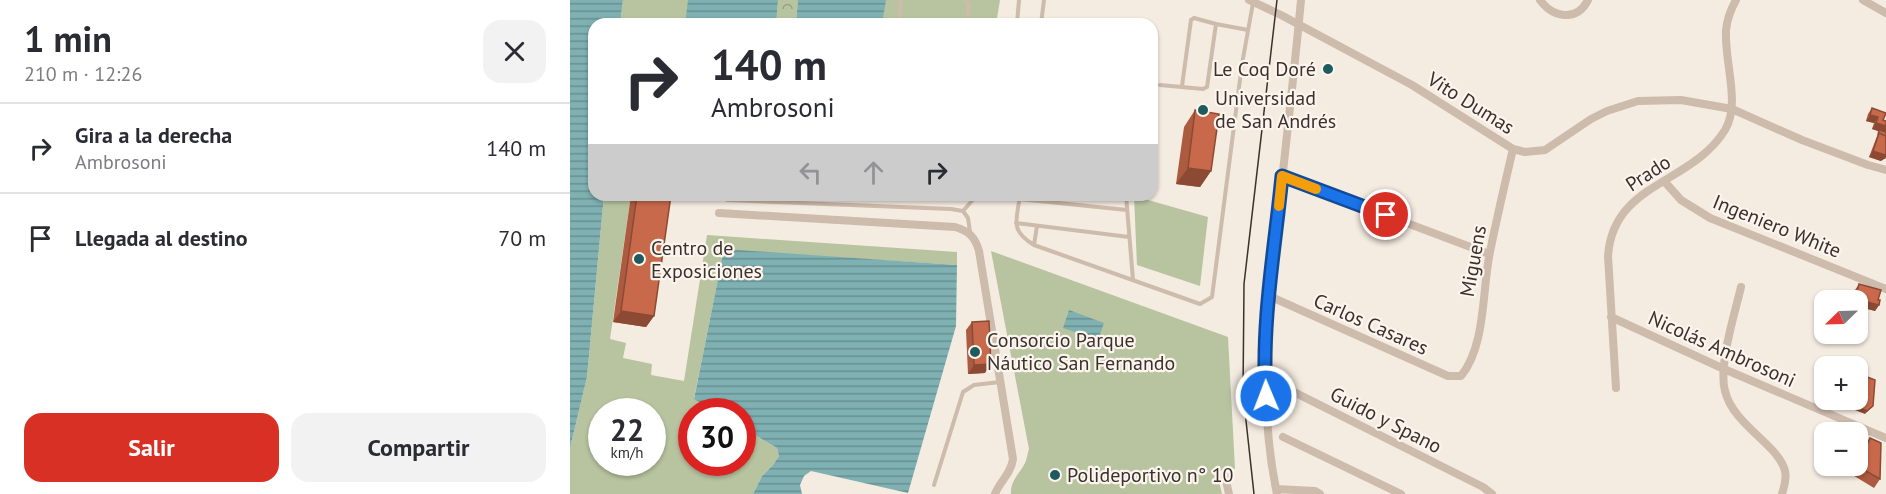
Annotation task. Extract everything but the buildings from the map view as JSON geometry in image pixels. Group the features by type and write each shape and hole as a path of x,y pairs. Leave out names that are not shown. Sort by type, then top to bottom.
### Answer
{"street":[{"path":"1301,0 1269,296 1264,377 1268,434 1277,491 1315,491 1320,494"},
{"path":"1540,0 1554,14 1564,15 1575,12 1587,4 1588,0"},
{"name":"Prado","path":"1616,388 1608,255 1613,227 1635,199 1681,172 1713,145 1726,129 1732,109 1726,30 1736,0"},
{"path":"1863,0 1886,13"},
{"name":"Vito Dumas","path":"1251,1 1412,85 1513,149 1525,152 1545,150 1591,119 1638,101 1681,100 1732,109 1802,140 1886,170"},
{"name":"Miguens","path":"1461,376 1469,366 1476,345 1489,254 1513,149"},
{"path":"1282,176 1489,254"},
{"name":"Ingeniero White","path":"1664,181 1682,200 1710,218 1886,289"},
{"path":"719,213 955,226 970,233 979,251 1013,459 1010,472 995,494"},
{"path":"1741,286 1724,369 1724,388 1732,409 1777,456 1785,471 1785,486 1782,494"},
{"name":"Carlos Casares","path":"1269,296 1448,376 1461,376"},
{"name":"Nicolás Ambrosoni","path":"1611,317 1724,369 1886,438"},
{"name":"Guido y Spano","path":"1264,377 1483,487 1492,494"},
{"path":"1283,437 1401,494"},
{"path":"1225,476 1228,494"}],"lane":[{"path":"898,18 900,0"},
{"path":"965,0 969,5 967,18"},
{"path":"1018,18 1019,0"},
{"path":"1042,18 1044,0"},
{"path":"1019,201 1016,223 1021,237 1034,245 1200,304 1212,297 1251,1"},
{"path":"1182,86 1191,20 1198,18 1248,30"},
{"path":"1161,85 1203,89 1207,87 1216,24"},
{"path":"748,201 963,211"},
{"path":"963,211 972,201"},
{"path":"1052,201 1127,210"},
{"path":"1126,201 1132,280"},
{"path":"963,211 968,218 970,233"},
{"path":"1016,223 1129,237"},
{"path":"1034,245 1037,226"},
{"path":"934,485 963,392 974,385 1001,382"}],"green space":[{"path":"623,0 778,0 776,18 621,18"},
{"path":"778,0 798,0 796,18 776,18"},
{"path":"798,0 1000,0 997,18 796,18"},
{"path":"603,201 630,201 610,339 626,343 623,358 652,364 651,375 684,381 707,235 957,252 957,265 724,250 694,398 678,398 678,476 756,476 756,436 777,448 779,456 762,476 753,494 570,494 570,448 587,377"},
{"path":"1134,201 1152,201 1208,217 1200,286 1137,265"},
{"path":"991,251 1228,337 1235,469 1220,471 1218,477 1222,494 1011,494 1013,482 1025,463 1029,449"}],"water":[{"path":"570,0 623,0 621,18 588,18 588,201 603,201 587,377 570,448"},
{"path":"688,0 778,0 776,18 686,18"},
{"path":"798,0 886,0 883,18 796,18"},
{"path":"724,249 957,265 956,326 908,493 811,471 804,476 800,485 802,494 753,494 762,476 779,456 777,448 756,436 756,398 694,398"},
{"path":"1069,310 1104,323 1098,340 1063,328"}],"tram line":[{"path":"1254,494 1243,393 1244,284 1277,0"}],"slow traffic":[{"path":"1279,206 1282,176 1316,189"}],"place":[{"name":"Le Coq Doré","path":"1328,69"},
{"name":"Universidad de San Andrés","path":"1203,110"},
{"name":"Centro de Exposiciones","path":"639,259"},
{"name":"Consorcio Parque Náutico San Fernando","path":"975,352"},
{"name":"Polideportivo n° 10","path":"1055,475"}],"route":[{"path":"1266,396 1264,377 1269,296 1282,176 1386,215"}]}
